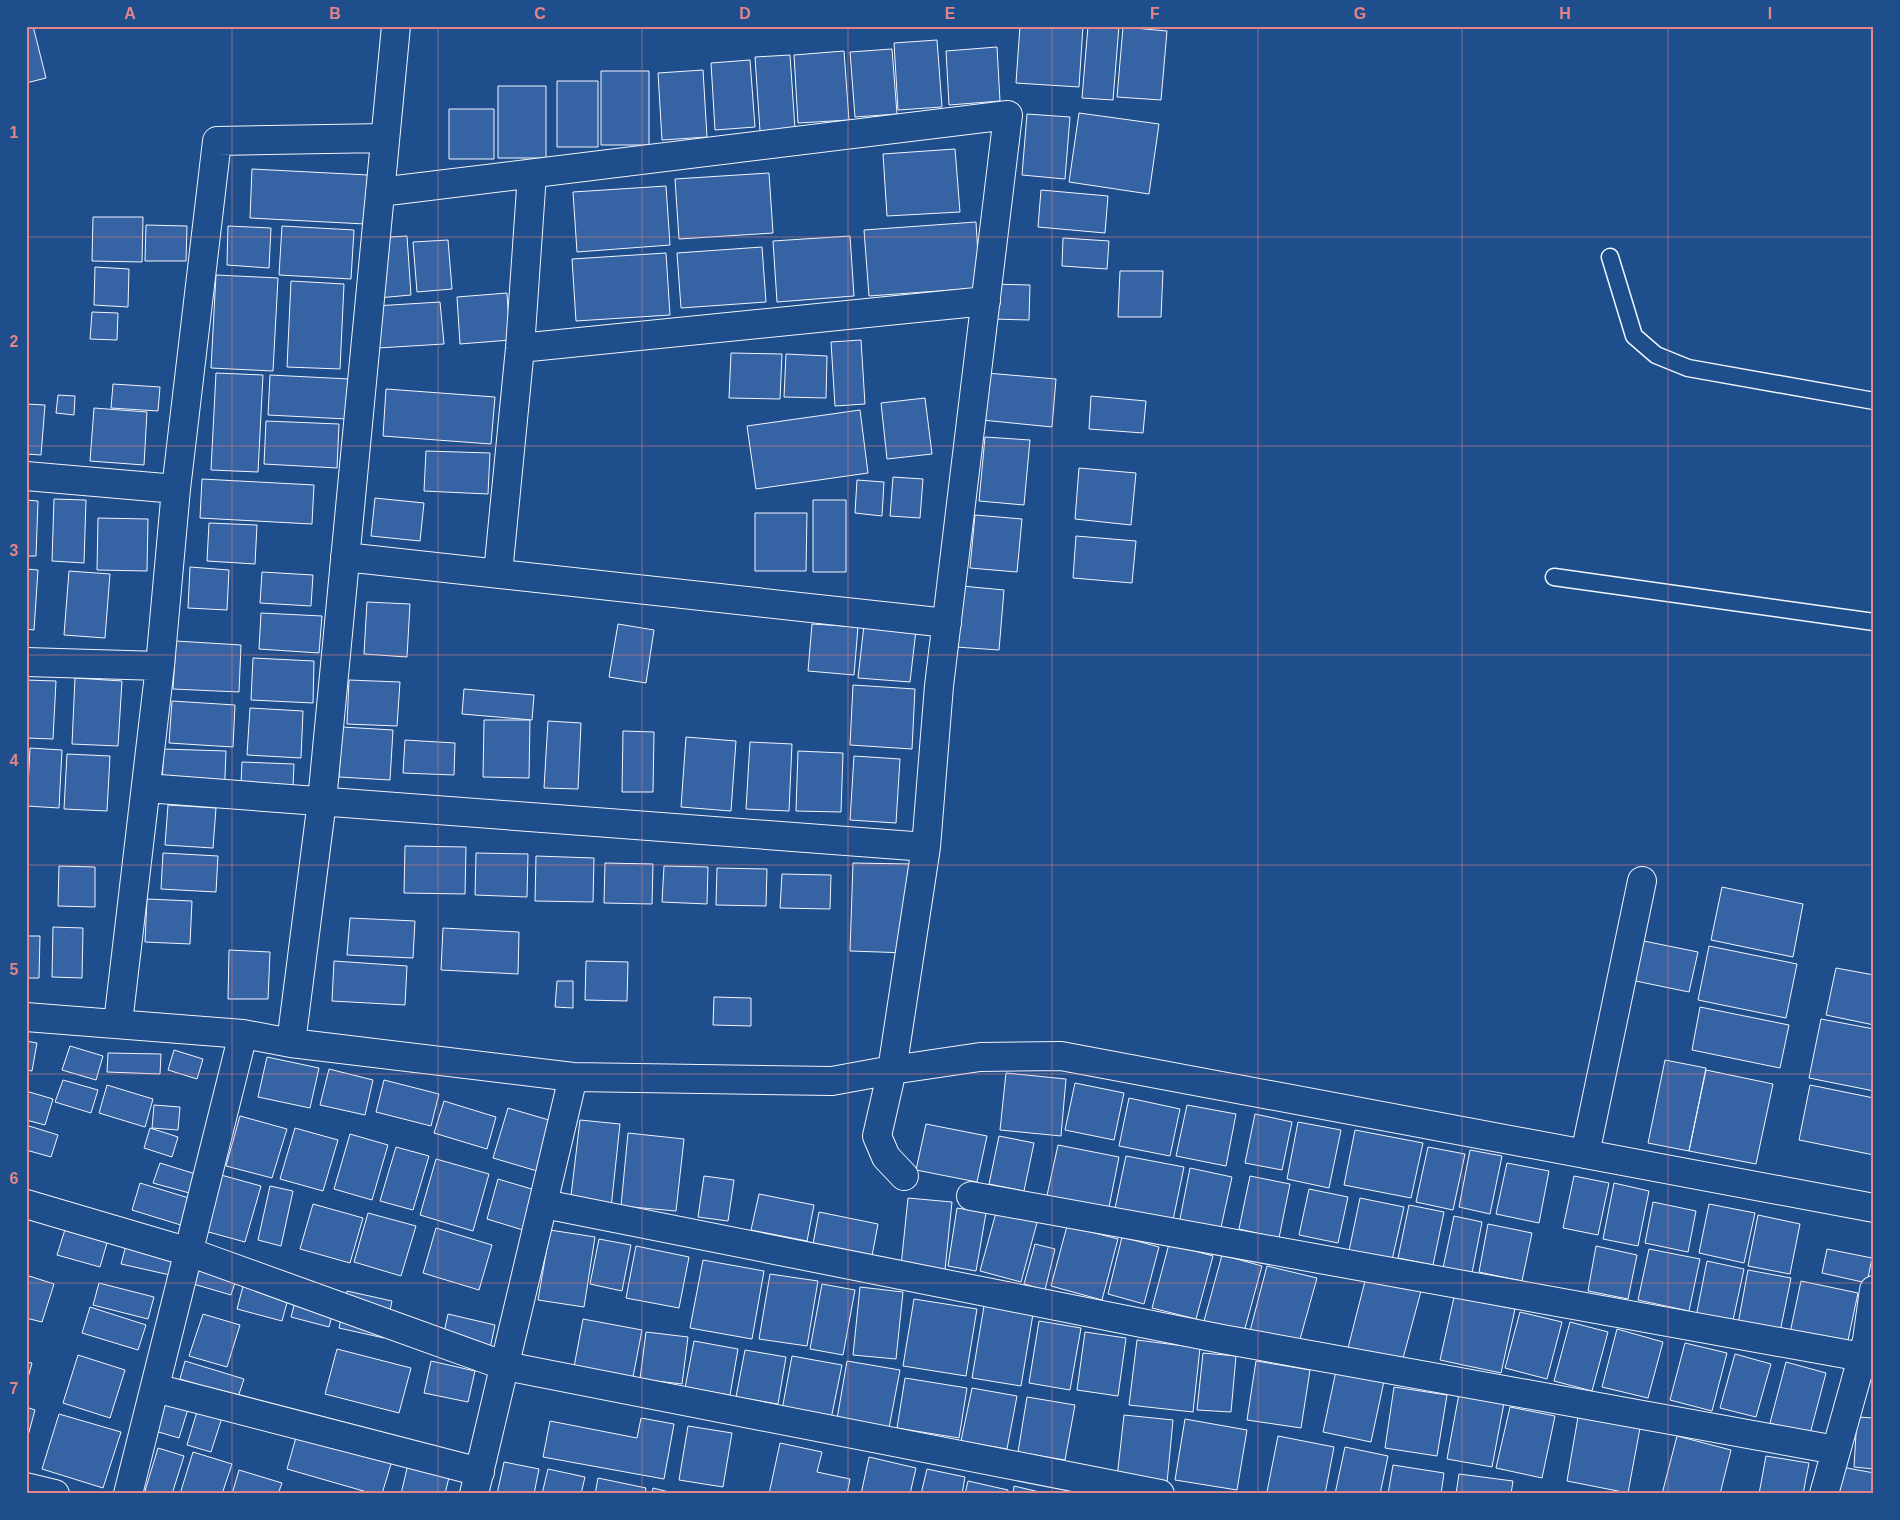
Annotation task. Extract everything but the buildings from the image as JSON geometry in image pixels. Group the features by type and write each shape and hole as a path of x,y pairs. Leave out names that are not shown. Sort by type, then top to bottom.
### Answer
{"street":[{"path":"291,1043 322,801 396,26"},
{"path":"380,192 1008,115 938,686 926,847 892,1070 877,1136 886,1157 904,1176"},
{"path":"118,1024 160,666 176,489 217,141 385,138"},
{"path":"498,573 520,348 532,174"},
{"path":"520,348 986,301"},
{"path":"26,476 176,489"},
{"path":"345,557 947,623"},
{"path":"26,662 160,666"},
{"path":"146,788 926,847"},
{"path":"1585,1154 1642,881"},
{"path":"26,1017 243,1034 291,1043 573,1077 832,1081 980,1057 1060,1056 1874,1208"},
{"path":"128,1494 243,1034"},
{"path":"155,1388 477,1483 573,1077"},
{"path":"971,1196 1862,1358"},
{"path":"26,1204 189,1252 505,1366 1067,1485 1160,1494"},
{"path":"544,1204 1222,1339 1836,1450"},
{"path":"1824,1494 1867,1340 1874,1290"},
{"path":"26,1486 55,1494"}],"lane":[{"path":"1610,257 1634,336 1656,355 1688,368 1874,401"},
{"path":"1554,577 1874,622"}]}
